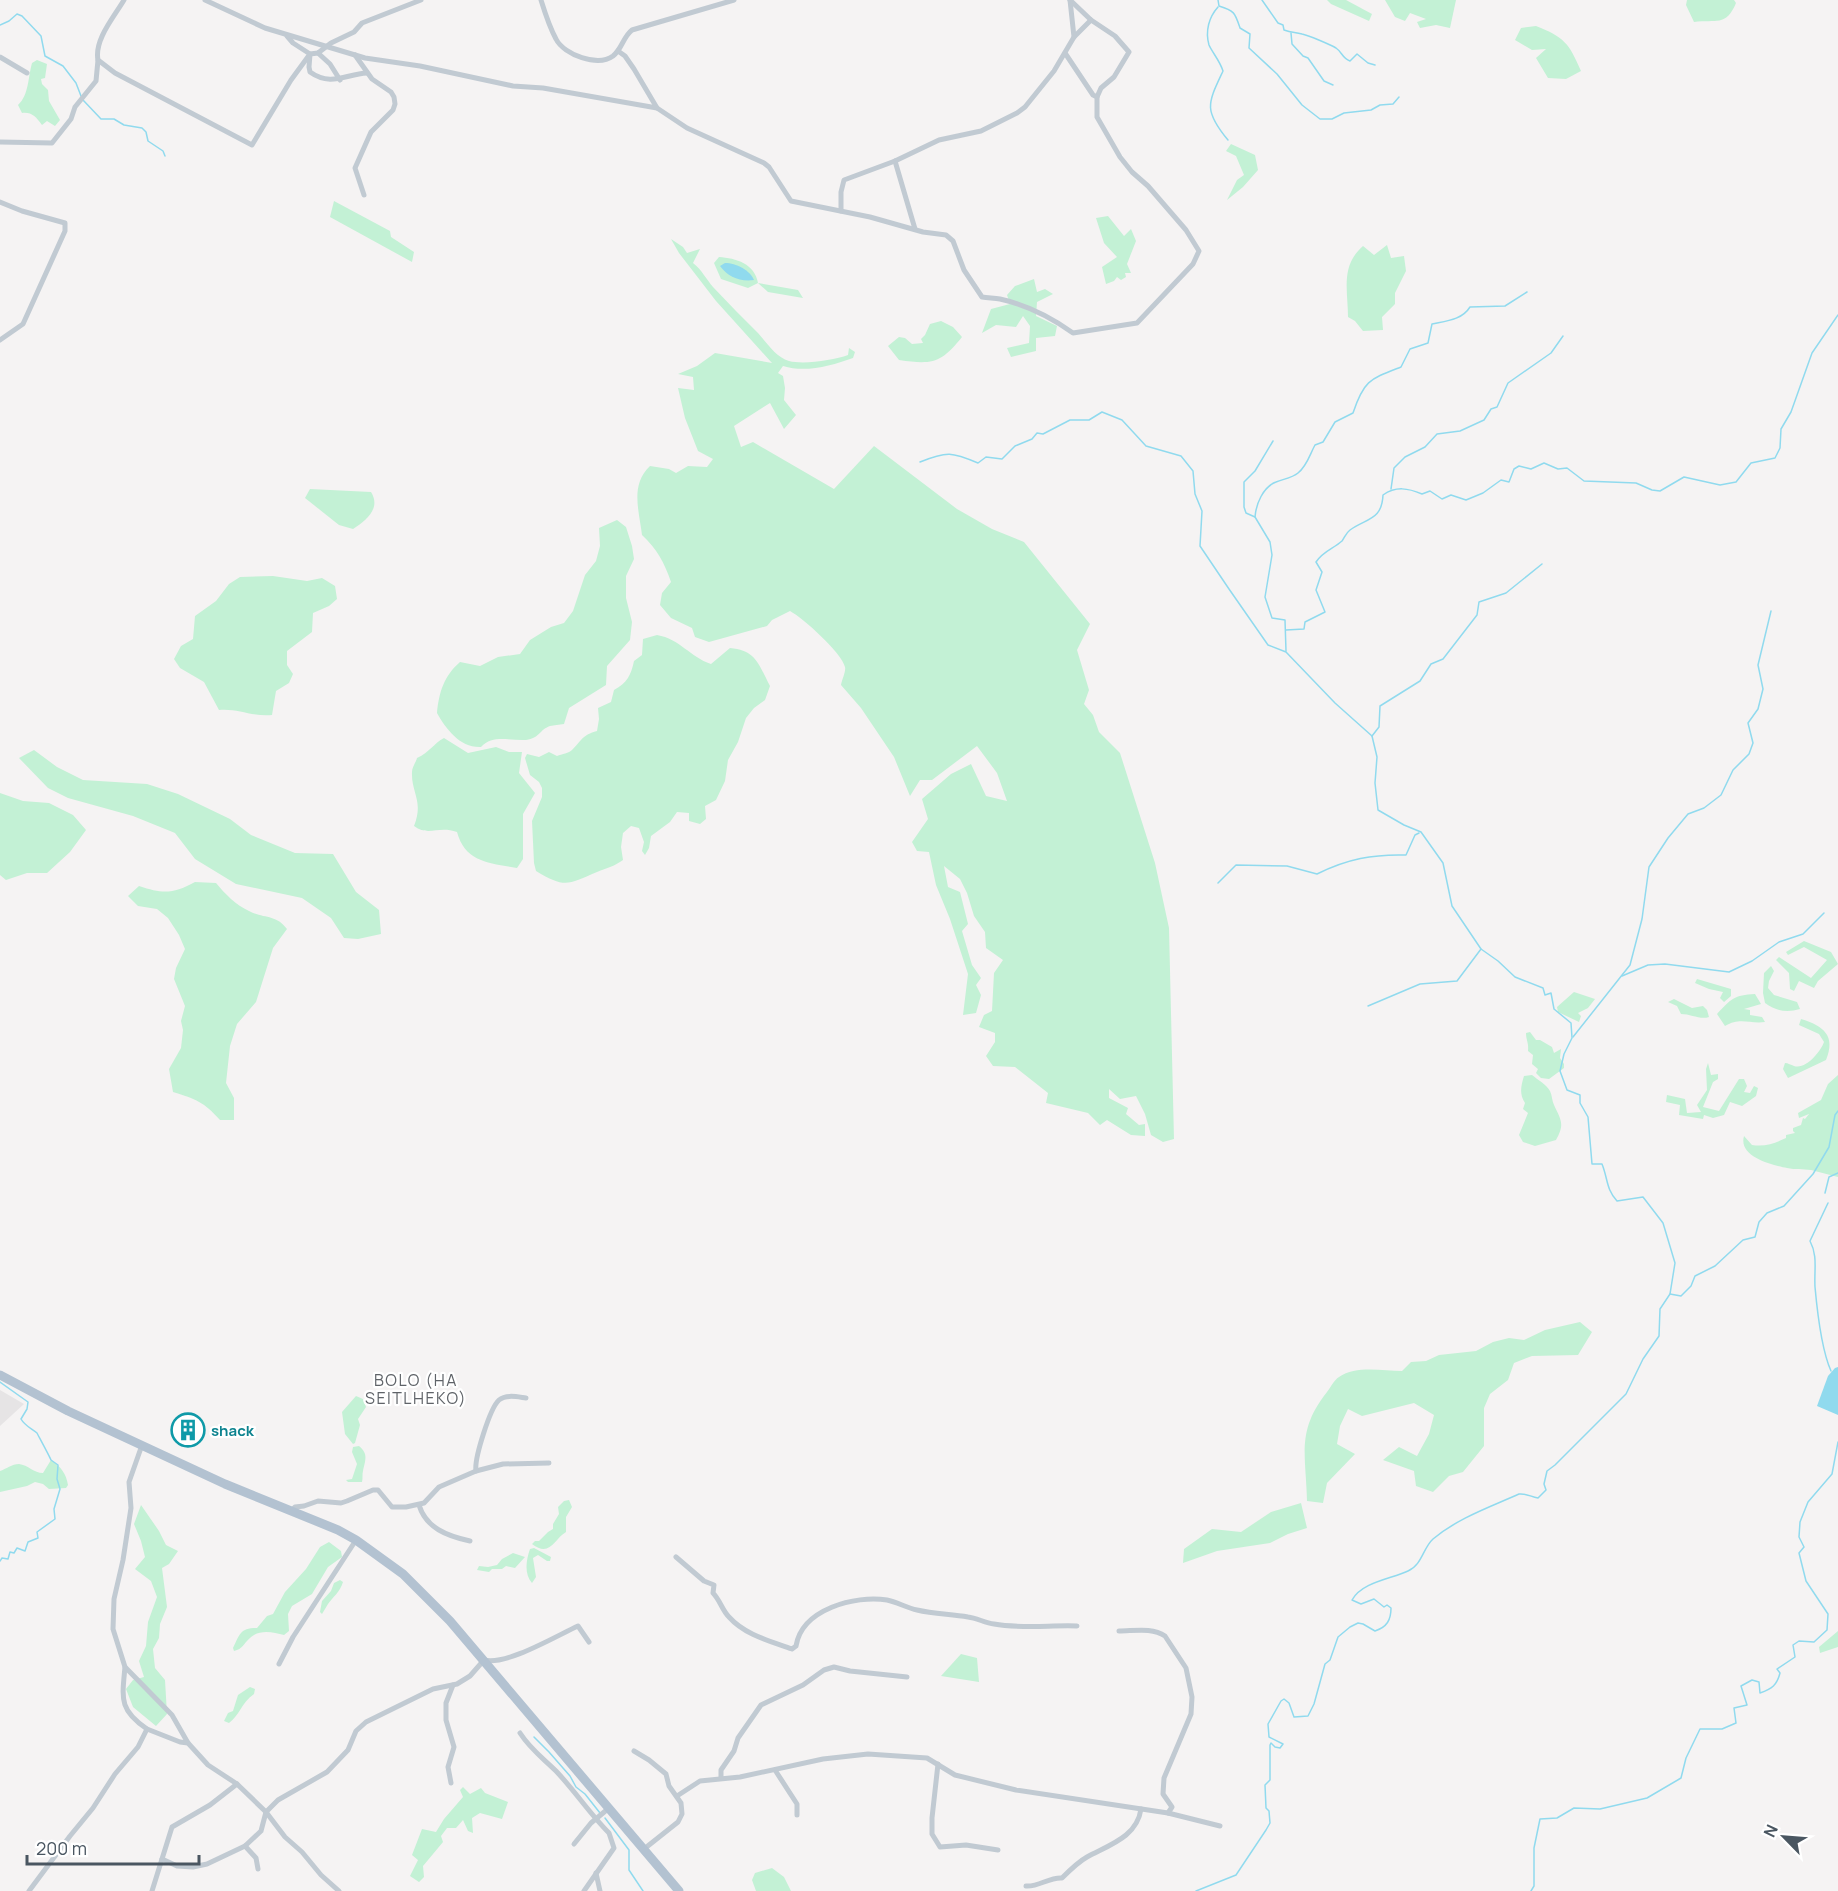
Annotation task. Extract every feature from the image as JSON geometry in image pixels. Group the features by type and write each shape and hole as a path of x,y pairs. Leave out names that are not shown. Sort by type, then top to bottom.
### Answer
{"main road":[{"path":"0,1375 68,1410 225,1484 314,1519 356,1540 403,1574 430,1599 484,1660 679,1891"}],"street":[{"path":"0,142 52,143 71,119 75,107 96,81 97,53 105,32 124,0"},
{"path":"205,0 287,36 296,36 365,58 420,66 513,86 543,88 657,108 687,128 764,163 791,201 942,234 951,239 964,270 982,297 1000,299 1028,308 1055,320 1074,333 1137,323 1193,264 1198,251 1186,230 1120,157 1097,117 1097,97 1101,88 1114,77 1129,52 1115,36 1091,20 1070,0"},
{"path":"399,9 408,0"},
{"path":"287,36 293,43 310,54 318,53 331,43 354,32 362,23 421,0"},
{"path":"541,0 556,40 563,48 596,60 612,57 618,51 626,35 632,30 734,0"},
{"path":"1070,0 1074,37"},
{"path":"841,211 843,180 895,161 939,140 981,131 1025,107 1054,71 1074,37 1091,20"},
{"path":"343,50 348,35"},
{"path":"618,51 625,56 634,69 657,108"},
{"path":"318,53 326,59 340,80"},
{"path":"1065,53 1093,95 1097,97"},
{"path":"98,60 115,73 252,145 291,80 310,54"},
{"path":"310,54 310,72 323,78 340,80 354,74 367,73"},
{"path":"354,54 367,73 391,92 395,104 393,110 371,132 355,168 364,195"},
{"path":"0,57 27,73"},
{"path":"895,161 915,229"},
{"path":"0,202 21,211 65,223 65,231 23,324 0,340"},
{"path":"476,1471 475,1463 497,1401 506,1397 526,1398"},
{"path":"142,1445 129,1482 129,1520 114,1599 113,1629 125,1667 124,1705 130,1717 147,1729 188,1743"},
{"path":"291,1511 295,1507 318,1501 341,1503 374,1490 378,1491 393,1507 424,1503 439,1487 476,1471 504,1464 549,1463"},
{"path":"418,1504 422,1516 442,1533 470,1541"},
{"path":"279,1664 293,1637 356,1540"},
{"path":"676,1557 704,1581 714,1585 713,1593 721,1602 727,1616 761,1639 792,1649 811,1619 833,1606 865,1600 886,1600 916,1610 969,1617 995,1624 1077,1626"},
{"path":"162,1859 177,1866 194,1867 207,1864 245,1846 261,1831 266,1812 289,1792 327,1772 348,1750 356,1731 366,1722 433,1689 453,1685 470,1677 484,1660 491,1662 519,1655 578,1626 589,1642"},
{"path":"1119,1631 1160,1632 1186,1668 1192,1697 1191,1714 1164,1778 1163,1794 1172,1807 1168,1814"},
{"path":"125,1667 172,1715 188,1743 208,1765 237,1784 266,1812 285,1837 302,1852 321,1875 339,1891"},
{"path":"721,1777 721,1770 734,1751 738,1738 761,1705 803,1685 824,1670 834,1667 907,1677"},
{"path":"451,1783 448,1767 454,1747 446,1720 446,1703 453,1685"},
{"path":"29,1891 93,1808 115,1774 138,1747 147,1729"},
{"path":"520,1733 537,1755 554,1769 609,1833 614,1848 584,1891"},
{"path":"634,1751 650,1760 666,1774 669,1786 681,1803 682,1814 678,1822 644,1849"},
{"path":"677,1796 700,1780 740,1777 823,1759 868,1754 927,1758 955,1775 1016,1791 1141,1809 1220,1826"},
{"path":"938,1764 932,1834 940,1847 966,1845 998,1850"},
{"path":"775,1770 797,1804 797,1815"},
{"path":"152,1891 172,1827 210,1805 237,1784"},
{"path":"574,1844 609,1808"},
{"path":"1026,1886 1032,1887 1055,1877 1062,1878 1086,1858 1111,1847 1124,1838 1140,1820 1141,1809"},
{"path":"245,1846 256,1858 258,1869"},
{"path":"596,1873 600,1891"}],"shaded area":[{"path":"0,1390 24,1404 0,1426"}],"green space":[{"path":"1327,0 1346,0 1372,14 1369,21"},
{"path":"1385,0 1456,0 1450,28 1436,25 1420,28 1417,22 1426,19 1410,13 1405,21 1395,17"},
{"path":"1687,0 1734,0 1736,3 1724,19 1694,22 1686,5"},
{"path":"1536,26 1553,34 1569,47 1581,71 1566,79 1548,78 1536,58 1546,49 1532,50 1515,40 1521,28"},
{"path":"37,60 47,64 45,78 41,79 42,84 48,90 49,101 60,120 55,126 47,121 42,125 34,116 22,113 18,105 26,91 32,63"},
{"path":"1231,144 1255,155 1258,170 1227,200 1237,180 1244,175 1236,156 1226,151"},
{"path":"334,201 390,231 391,237 414,252 412,262 330,217"},
{"path":"1108,216 1124,236 1131,229 1136,241 1127,264 1131,273 1125,273 1126,277 1121,280 1117,277 1106,284 1102,267 1117,257 1104,243 1096,218"},
{"path":"671,239 683,247 687,253 700,249 693,263 713,287 784,359 795,362 819,361 848,355 849,348 855,352 853,358 827,366 800,369 783,366 778,373 783,376 784,400 796,415 784,429 770,403 734,426 741,447 753,442 834,489 874,446 957,509 992,529 1024,542 1090,624 1077,650 1089,690 1084,704 1093,715 1099,732 1120,753 1155,863 1169,928 1174,1139 1163,1142 1151,1135 1145,1114 1136,1096 1120,1099 1109,1089 1109,1098 1128,1108 1126,1114 1139,1125 1145,1124 1145,1136 1131,1135 1107,1120 1100,1125 1088,1113 1046,1103 1048,1093 1015,1067 993,1066 986,1056 995,1042 995,1033 979,1027 984,1015 992,1011 994,973 1003,960 986,948 985,932 974,916 960,879 944,866 948,887 960,892 968,924 962,931 972,965 981,978 976,985 981,995 976,1013 963,1015 968,974 936,885 929,852 917,851 912,842 928,819 922,799 951,774 971,764 986,796 1007,801 997,773 977,746 932,780 920,780 910,796 894,757 861,708 841,685 845,667 837,653 796,615 790,611 772,620 767,626 709,642 695,637 692,628 671,618 660,605 662,593 671,582 660,556 642,535 637,498 640,481 650,466 669,469 676,473 688,466 707,467 713,459 698,451 685,418 678,388 694,390 693,377 678,374 697,366 715,353 772,363 716,301"},
{"path":"1387,245 1391,258 1404,256 1406,271 1395,293 1395,304 1382,317 1383,330 1363,331 1355,321 1348,317 1348,270 1363,246 1374,255"},
{"path":"719,257 744,263 753,271 758,283 748,288 721,279 714,263"},
{"path":"1034,279 1037,292 1045,289 1053,294 1037,302 1036,316 1057,326 1055,336 1036,338 1036,351 1011,357 1007,348 1029,343 1030,326 1023,316 1016,327 996,325 982,333 991,309 1010,304 1007,295 1015,286"},
{"path":"758,283 798,290 803,298 768,292"},
{"path":"941,321 953,327 962,337 942,357 928,362 899,360 888,346 899,337 905,338 912,344 923,343 921,339 930,324"},
{"path":"310,489 371,492 374,498 373,508 367,518 353,529 339,525 305,498"},
{"path":"617,520 626,527 634,559 626,576 626,598 632,622 630,640 607,666 606,685 569,708 564,724 550,726 531,739 496,739 481,747 460,741 449,731 437,713 441,691 450,673 460,662 480,666 498,657 520,654 530,640 551,627 564,623 573,611 585,575 596,561 600,546 599,528"},
{"path":"273,576 307,581 322,578 335,586 337,599 329,606 313,613 312,632 287,651 287,665 293,674 289,683 276,691 272,715 219,710 204,682 180,668 174,659 181,646 193,639 195,616 216,601 229,584 240,577"},
{"path":"657,635 672,640 711,664 730,648 739,649 751,655 770,686 765,700 746,718 738,742 728,760 725,781 716,800 705,806 706,819 700,824 689,821 689,813 677,812 670,822 651,836 645,855 642,851 644,842 639,828 631,826 623,833 621,847 623,860 573,882 554,880 536,871 534,863 532,821 542,797 542,788 539,782 530,775 525,758 527,754 539,757 549,752 557,756 567,753 585,736 597,731 598,708 611,702 614,690 628,678 634,661 642,655 643,639"},
{"path":"444,738 468,753 496,747 509,752 522,752 519,773 535,793 523,814 523,859 517,868 488,862 472,855 466,850 457,832 424,831 414,826 418,810 412,779 413,768 417,758"},
{"path":"34,750 57,767 83,780 147,784 178,794 230,819 251,835 295,853 333,854 356,892 379,910 381,934 358,939 344,938 331,918 302,898 236,884 195,859 175,833 133,816 68,798 48,788 19,758"},
{"path":"0,793 23,801 49,803 73,815 86,830 70,852 47,873 27,873 6,880 0,875"},
{"path":"195,882 216,883 240,906 279,921 287,929 273,948 256,1002 237,1024 230,1046 226,1083 234,1098 234,1120 220,1120 199,1102 173,1092 169,1069 181,1048 183,1030 181,1021 185,1006 174,979 176,968 185,949 168,918 157,909 138,906 128,896 139,886 174,891"},
{"path":"1804,941 1831,952 1838,964 1818,981 1814,988 1799,981 1794,991 1790,989 1789,973 1776,960 1779,957 1811,978 1827,960 1804,947 1788,955 1786,952"},
{"path":"1771,966 1774,971 1768,988 1774,995 1797,1002 1800,1009 1782,1010 1765,1003 1764,973"},
{"path":"1697,979 1731,989 1731,996 1724,1002 1720,998 1723,992 1695,983"},
{"path":"1574,992 1595,999 1588,1008 1578,1013 1581,1016 1579,1022 1558,1012 1557,1007"},
{"path":"1755,994 1761,1004 1744,1009 1750,1010 1750,1015 1762,1017 1765,1022 1740,1021 1725,1026 1717,1014 1737,997"},
{"path":"1674,999 1692,1008 1703,1006 1709,1017 1681,1014 1677,1006 1668,1002"},
{"path":"1801,1019 1816,1025 1826,1033 1830,1044 1829,1052 1826,1060 1788,1078 1783,1069 1785,1063 1799,1066 1808,1063 1824,1042 1819,1034 1799,1025"},
{"path":"1530,1032 1536,1040 1552,1047 1554,1053 1561,1049 1560,1058 1564,1068 1549,1079 1541,1078 1536,1073 1538,1069 1532,1064 1533,1055 1528,1051 1526,1035"},
{"path":"1708,1063 1711,1075 1718,1074 1718,1079 1713,1082 1703,1107 1719,1111 1739,1079 1744,1079 1747,1086 1744,1092 1750,1093 1754,1086 1758,1088 1756,1096 1742,1106 1730,1102 1724,1115 1713,1118 1704,1115 1703,1119 1679,1115 1680,1105 1666,1102 1667,1095 1685,1099 1687,1113 1701,1112 1697,1105 1707,1090"},
{"path":"1532,1075 1550,1091 1561,1126 1556,1140 1535,1146 1523,1142 1519,1135 1528,1113 1523,1109 1525,1103 1521,1093 1522,1083 1524,1076"},
{"path":"1838,1075 1838,1177 1811,1170 1773,1165 1751,1155 1746,1149 1744,1136 1752,1145 1762,1145 1795,1133 1793,1128 1801,1125 1803,1118 1805,1119 1809,1114 1799,1118 1798,1113 1821,1100 1828,1084"},
{"path":"1580,1322 1592,1332 1578,1355 1532,1356 1514,1363 1508,1380 1490,1394 1484,1408 1484,1446 1463,1472 1449,1476 1433,1492 1416,1486 1414,1471 1383,1460 1399,1447 1417,1456 1429,1434 1434,1415 1414,1403 1362,1416 1348,1409 1340,1426 1337,1444 1355,1454 1327,1483 1323,1503 1307,1501 1305,1444 1307,1431 1317,1406 1339,1377 1361,1370 1402,1371 1411,1362 1426,1361 1439,1355 1476,1351 1493,1342 1509,1338 1524,1340 1545,1330"},
{"path":"356,1396 363,1399 366,1407 358,1419 360,1425 353,1444 345,1434 342,1412"},
{"path":"359,1446 366,1458 362,1482 348,1482 346,1480 352,1479 357,1464 352,1452 353,1447"},
{"path":"51,1460 64,1474 68,1485 66,1488 49,1489 35,1482 0,1492 0,1471 19,1464 43,1473"},
{"path":"569,1500 572,1507 566,1517 566,1532 548,1548 538,1548 532,1544 553,1529 553,1524 559,1514 558,1507 564,1501"},
{"path":"1301,1503 1307,1528 1270,1543 1217,1551 1183,1563 1184,1549 1212,1529 1241,1532 1271,1512"},
{"path":"141,1505 166,1545 178,1551 169,1564 162,1568 167,1607 160,1624 159,1638 153,1649 155,1668 165,1680 167,1714 156,1726 133,1707 126,1689 133,1680 144,1677 139,1661 146,1646 148,1622 157,1597 151,1581 135,1569 145,1557 134,1524"},
{"path":"329,1542 341,1551 342,1557 328,1567 312,1594 292,1606 288,1614 289,1631 284,1635 271,1632 258,1633 234,1651 233,1648 241,1633 247,1629 257,1628 267,1616 273,1614 285,1592 306,1569 320,1547"},
{"path":"534,1548 551,1557 550,1561 538,1555 533,1558 536,1577 532,1583 527,1567 530,1549"},
{"path":"513,1553 525,1557 515,1568 506,1566 502,1569 492,1569 489,1572 477,1570 479,1566 497,1565"},
{"path":"340,1580 343,1582 340,1589 322,1614 320,1612 322,1601 331,1591 334,1583"},
{"path":"1838,1631 1838,1647 1820,1653 1819,1647"},
{"path":"961,1654 977,1658 979,1682 941,1676"},
{"path":"250,1687 255,1689 254,1694 246,1701 233,1720 229,1723 224,1721 228,1713 233,1711 238,1695"},
{"path":"463,1787 470,1794 481,1788 485,1793 508,1802 502,1819 480,1813 472,1818 473,1833 468,1831 463,1820 456,1828 447,1828 441,1836 443,1842 423,1866 424,1877 419,1882 410,1876 418,1860 412,1855 422,1829 436,1832 463,1797 460,1790"},
{"path":"772,1868 784,1877 791,1891 756,1891 752,1880 755,1873"}],"water":[{"path":"725,263 742,268 754,280 731,276 720,266"},
{"path":"1838,1367 1838,1415 1817,1406 1828,1376"}],"waterway":[{"path":"1218,0 1219,6 1234,13 1240,28 1250,34 1249,48 1277,74 1302,105 1320,119 1332,119 1344,113 1371,110 1380,105 1393,104 1399,97"},
{"path":"1262,0 1278,23 1283,25 1284,30 1305,35 1336,48 1350,61 1357,54 1368,63 1375,65"},
{"path":"1218,7 1210,20 1207,35 1209,45 1223,71 1211,99 1211,113 1228,140"},
{"path":"0,25 17,14 22,16 41,36 45,56 63,66 76,83 81,96"},
{"path":"1291,33 1292,44 1308,58 1324,81 1333,85"},
{"path":"83,100 101,119 114,119 124,125 142,128 146,132 148,141 163,151 165,156"},
{"path":"1255,517 1259,502 1267,488 1271,484 1298,473 1315,445 1323,442 1335,422 1353,413 1365,387 1375,378 1401,367 1410,349 1428,343 1432,324 1463,315 1470,307 1505,306 1527,292"},
{"path":"1286,630 1304,629 1305,622 1325,612 1316,590 1322,572 1316,562 1342,541 1350,530 1377,514 1383,495 1393,490 1407,489 1422,494 1430,491 1442,499 1451,495 1466,500 1483,493 1501,480 1509,482 1514,469 1519,466 1531,469 1544,463 1558,469 1567,468 1584,481 1636,483 1660,491 1684,477 1720,485 1736,482 1751,463 1775,458 1780,448 1781,429 1791,412 1812,353 1838,315"},
{"path":"1391,489 1394,468 1405,457 1425,447 1437,434 1460,431 1484,420 1491,409 1497,407 1508,383 1551,353 1563,336"},
{"path":"920,462 949,454 978,463 986,457 1002,459 1015,446 1032,439 1037,433 1043,434 1070,420 1089,420 1102,412 1122,420 1146,446 1181,456 1193,471 1195,494 1202,511 1200,546 1229,589 1268,645 1286,652 1335,703 1372,736 1377,757 1375,783 1378,810 1421,832 1443,863 1452,906 1481,949 1515,977 1543,988 1545,995 1551,993 1554,1009 1571,1023 1572,1038 1564,1054 1560,1071 1567,1090 1580,1095 1580,1103 1588,1117 1592,1164 1602,1164 1609,1188 1617,1201 1643,1197 1663,1223 1675,1263 1670,1294 1660,1309 1659,1336 1643,1359 1626,1394 1547,1471 1544,1484 1546,1490 1538,1498 1519,1494 1464,1519 1433,1539 1413,1568 1370,1585 1352,1600 1361,1604 1374,1599 1384,1607 1387,1605 1391,1608 1388,1622 1375,1631 1358,1623 1338,1637 1330,1660 1325,1664 1314,1704 1308,1716 1294,1717 1289,1703 1284,1699 1281,1701 1268,1724 1269,1737 1283,1744 1280,1748 1271,1743 1270,1745 1270,1780 1265,1785 1266,1808 1269,1811 1270,1823 1236,1875 1196,1891"},
{"path":"1273,441 1255,471 1244,482 1244,507 1246,513 1255,517 1270,542 1272,555 1265,597 1272,618 1285,620 1286,651"},
{"path":"1372,736 1379,727 1380,706 1420,681 1431,664 1443,659 1477,615 1479,602 1506,593 1542,564"},
{"path":"1573,1037 1630,965 1642,919 1649,867 1668,838 1688,814 1704,808 1721,795 1733,770 1749,754 1753,743 1748,723 1758,709 1763,689 1758,665 1771,611"},
{"path":"1218,883 1236,865 1287,866 1317,874 1360,858 1406,855 1415,835 1419,833"},
{"path":"1622,976 1648,965 1665,964 1729,972 1752,961 1779,942 1803,934 1824,913"},
{"path":"1368,1006 1420,984 1457,981 1481,949"},
{"path":"1670,1294 1681,1296 1691,1286 1695,1276 1715,1266 1743,1240 1755,1237 1759,1222 1767,1213 1784,1206 1813,1174 1829,1147 1835,1115 1838,1111"},
{"path":"1825,1193 1829,1177 1838,1173"},
{"path":"1828,1203 1810,1241 1815,1258 1815,1287 1820,1330 1831,1371"},
{"path":"0,1382 28,1402 21,1419 37,1433 51,1460 58,1465 57,1479 60,1489 54,1509 55,1519 37,1532 38,1538 28,1542 25,1551 17,1548 14,1553 10,1552 8,1559 2,1558 0,1561"},
{"path":"1531,1891 1534,1886 1534,1848 1540,1819 1557,1818 1574,1808 1600,1809 1647,1798 1681,1778 1686,1758 1700,1729 1722,1729 1736,1723 1734,1708 1747,1705 1741,1686 1752,1680 1759,1682 1760,1693 1771,1688 1779,1677 1780,1673 1777,1669 1795,1657 1793,1645 1799,1641 1814,1642 1827,1630 1828,1614 1806,1581 1799,1553 1804,1547 1799,1537 1800,1522 1808,1502 1832,1474 1838,1442"},
{"path":"534,1737 600,1813"},
{"path":"605,1818 629,1850 629,1870 643,1891"}],"place":[{"name":"shack","path":"188,1430"}],"district":[{"name":"BOLO (HA SEITLHEKO)","path":"416,1389"}]}
